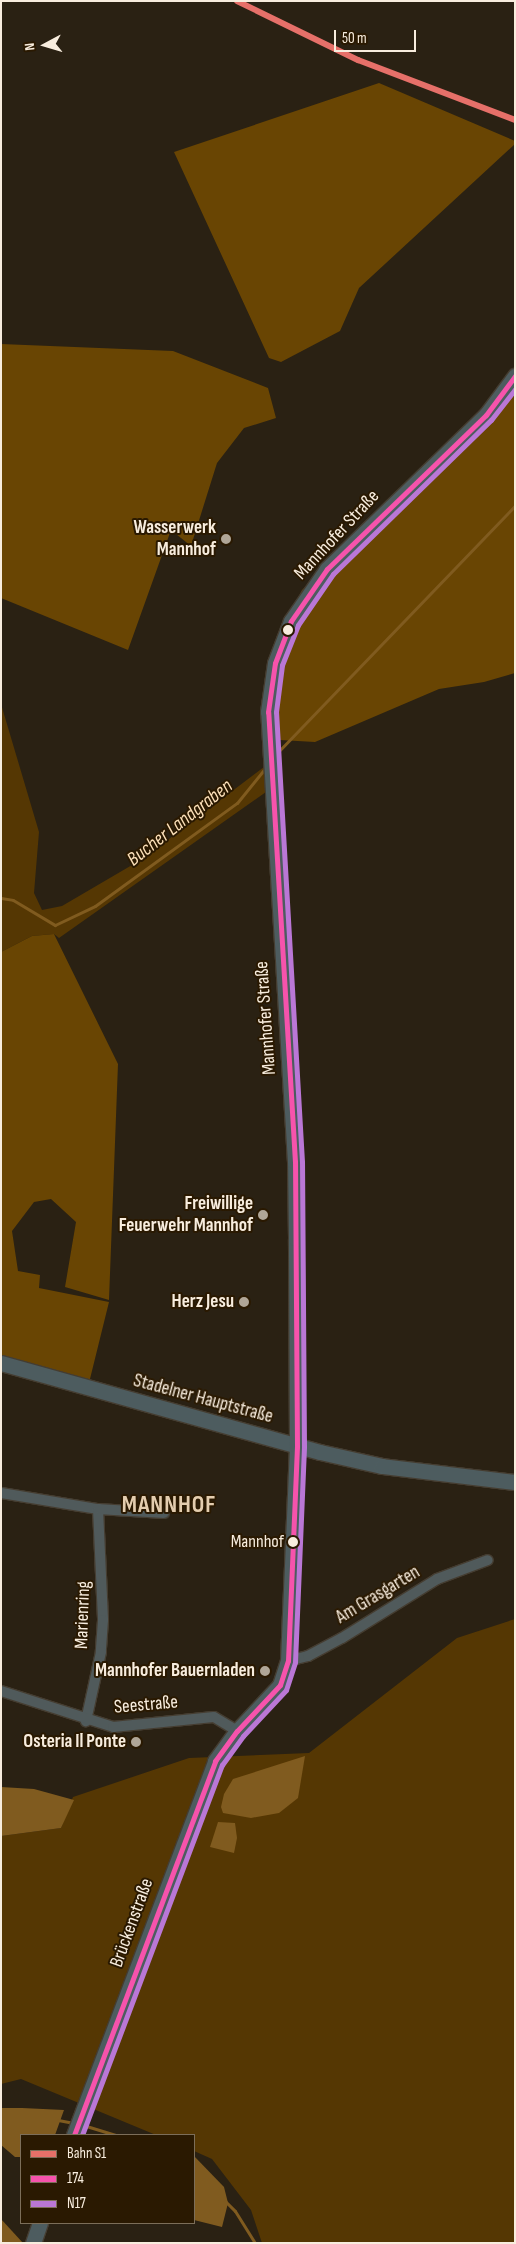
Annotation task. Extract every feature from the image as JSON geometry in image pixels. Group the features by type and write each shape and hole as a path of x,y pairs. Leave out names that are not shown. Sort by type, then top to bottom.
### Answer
{"main road":[{"name":"Mannhofer Straße","path":"237,1731 280,1685 288,1662 288,1612 297,1446 295,1162 271,774 269,687 274,663 291,621 310,590 342,554 486,415 515,376"},
{"name":"Stadelner Hauptstraße","path":"1,1363 297,1446 382,1466 515,1482"},
{"name":"Brückenstraße","path":"74,2134 202,1793 215,1761 237,1731"},
{"path":"33,2241 40,2224"}],"street":[{"path":"1,1493 98,1509 164,1513"},
{"name":"Marienring","path":"86,1721 101,1652 104,1620 98,1509"},
{"name":"Am Grasgarten","path":"288,1662 308,1656 342,1638 437,1580 488,1560"},
{"name":"Seestraße","path":"1,1692 86,1721 113,1727 214,1717 237,1731"}],"shaded area":[{"path":"379,83 515,141 515,144 359,288 340,331 281,362 269,358 174,152"},
{"path":"1,344 173,351 268,388 276,418 244,428 217,463 191,546 171,530 128,650 1,598"},
{"path":"515,375 515,673 484,682 439,689 315,742 280,740 275,710 278,669 292,610 302,590 469,431"},
{"path":"1,704 39,832 34,893 42,910 62,906 144,858 264,767 266,792 59,938 54,934 32,936 1,952"},
{"path":"54,934 118,1064 109,1300 65,1287 76,1222 51,1199 34,1202 12,1231 18,1271 40,1275 39,1288 109,1302 88,1387 1,1362 1,952 32,936"},
{"path":"515,1619 515,2243 262,2243 251,2210 212,2159 195,2151 195,2134 154,2134 21,2079 1,2084 1,1836 61,1828 73,1797 189,1758 309,1753 457,1638"},
{"path":"305,1756 298,1798 279,1813 251,1818 223,1813 221,1807 224,1794 233,1779"},
{"path":"1,1787 34,1789 74,1800 61,1828 1,1836"},
{"path":"218,1822 235,1823 237,1838 234,1853 210,1847"},
{"path":"1,2108 64,2110 55,2134 20,2134 20,2157 15,2157 1,2145"},
{"path":"195,2157 224,2187 228,2203 222,2227 195,2220"},
{"path":"1,2219 23,2243 1,2243"}],"waterway":[{"name":"Bucher Landgraben","path":"276,754 515,506"},
{"name":"Bucher Landgraben","path":"1,898 13,900 55,925 95,906 237,803 266,767"},
{"path":"58,2120 74,2123"},
{"path":"83,2125 112,2134"},
{"path":"225,2201 235,2211 255,2243"}],"rail line":[{"name":"S1","path":"237,1 358,60 515,120"}],"transit line":[{"name":"174","path":"74,2134 215,1761 237,1731 280,1685 288,1661 297,1446 295,1162 268,712 275,663 291,621 327,569 486,415 515,376"},
{"name":"N17","path":"82,2134 222,1765 243,1736 286,1690 295,1662 304,1446 302,1162 276,712 282,665 298,625 333,574 491,420 515,389"}],"place":[{"name":"Wasserwerk Mannhof","path":"226,539"},
{"name":"Freiwillige Feuerwehr Mannhof","path":"263,1215"},
{"name":"Herz Jesu","path":"244,1302"},
{"name":"Mannhof","path":"293,1542"},
{"name":"Mannhofer Bauernladen","path":"265,1671"},
{"name":"Osteria Il Ponte","path":"136,1742"}],"district":[{"name":"MANNHOF","path":"169,1505"}]}
